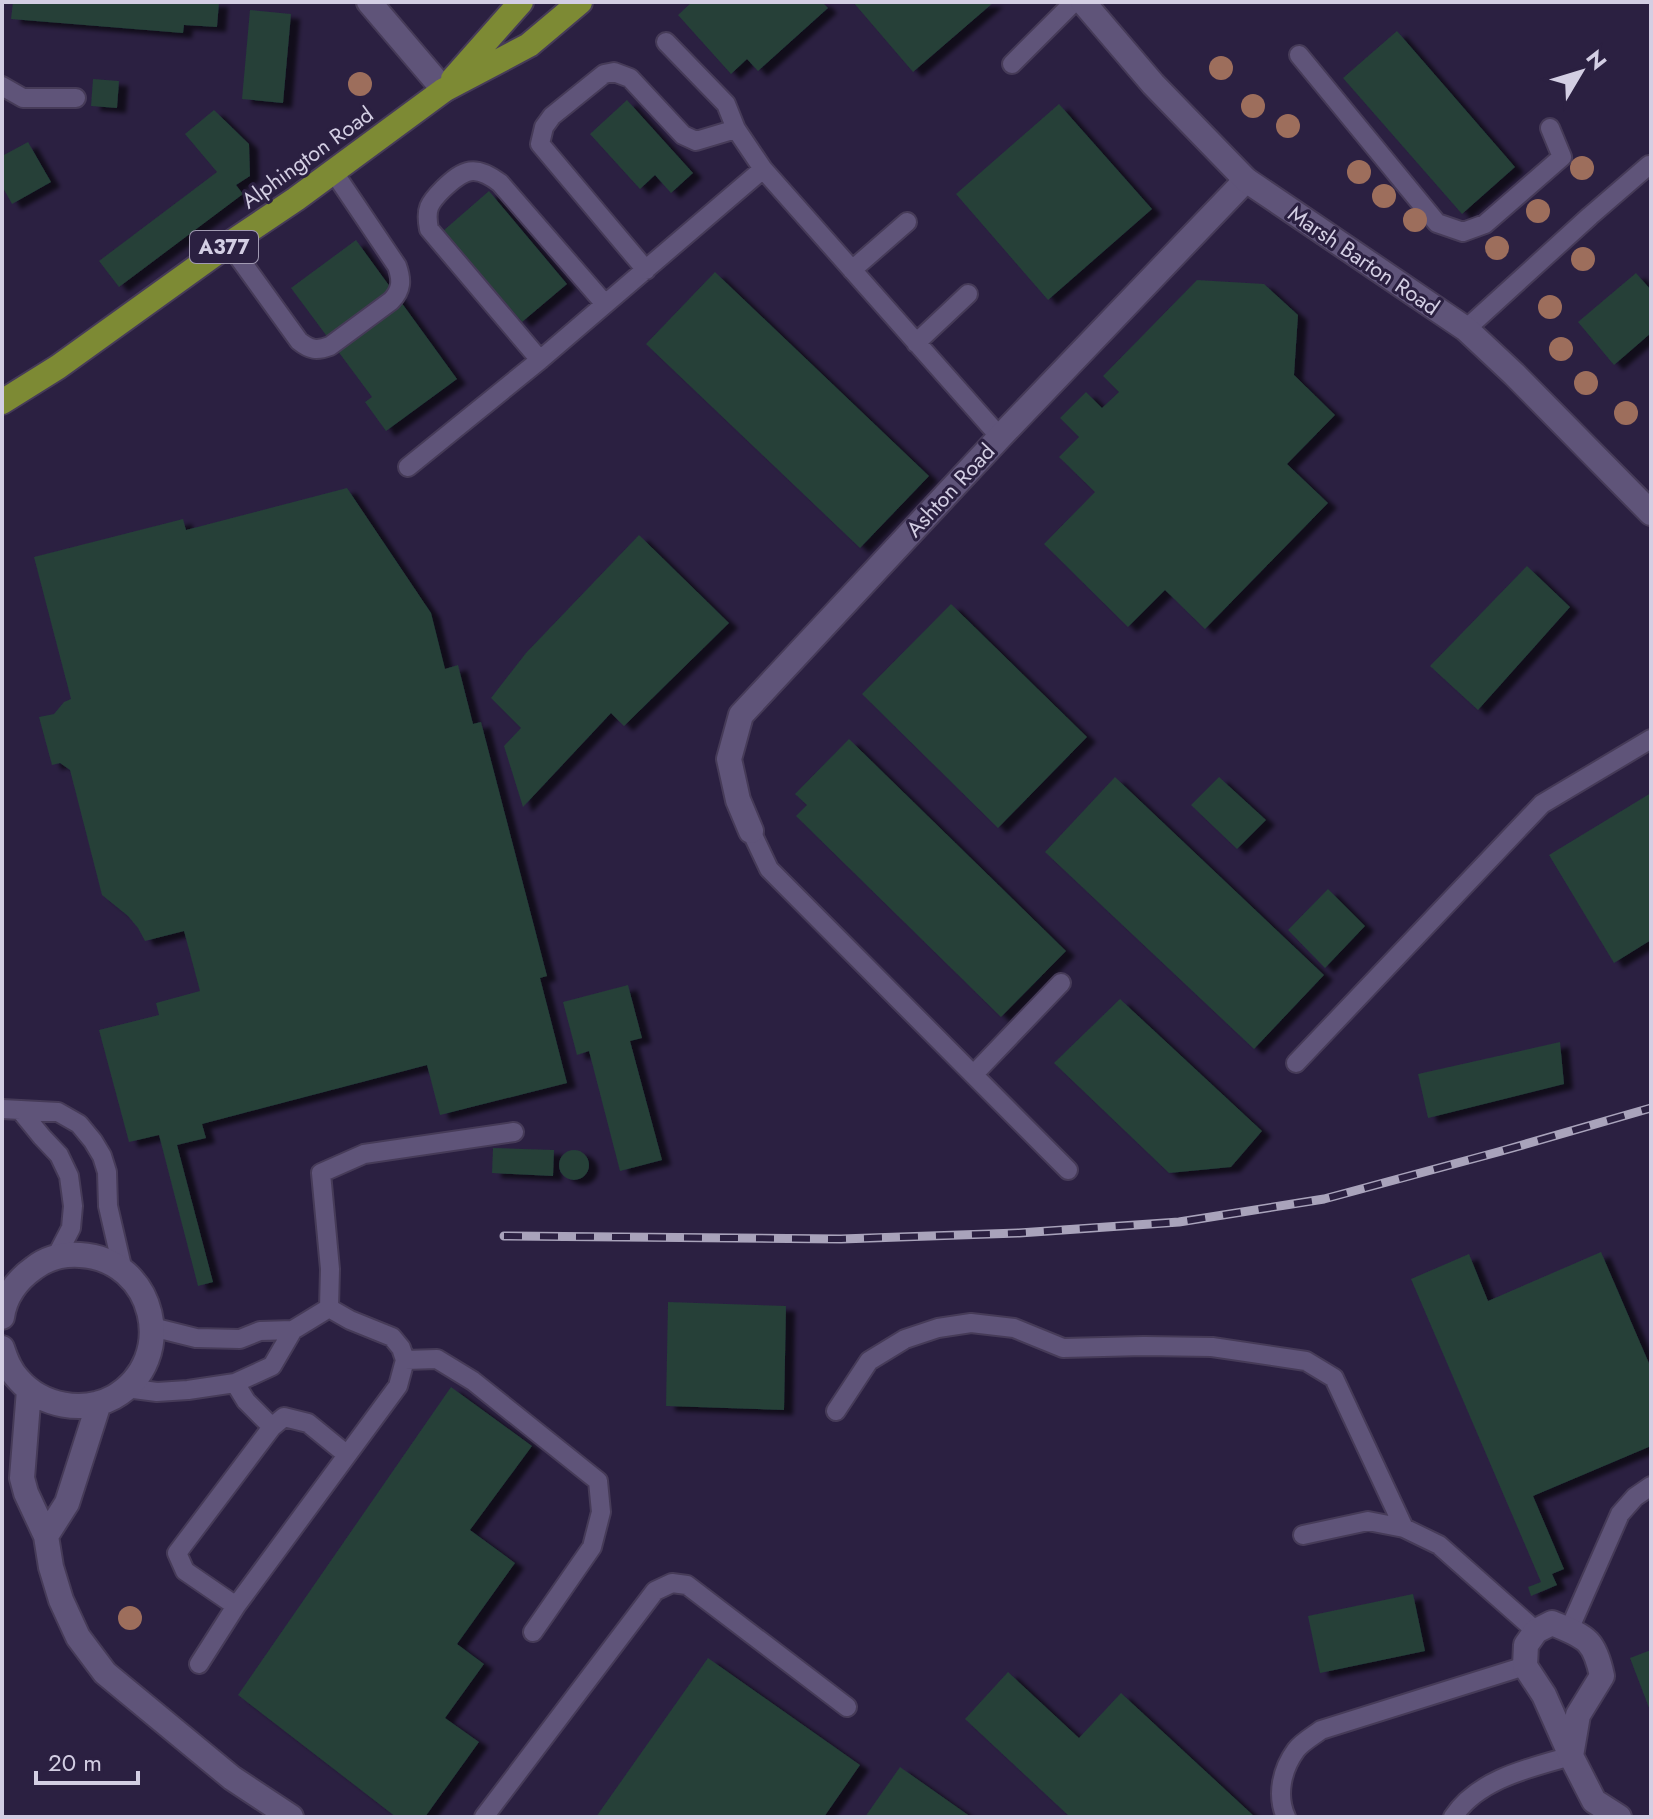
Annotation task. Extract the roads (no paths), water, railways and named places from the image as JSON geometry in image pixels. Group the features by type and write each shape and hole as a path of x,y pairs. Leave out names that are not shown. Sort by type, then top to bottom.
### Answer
{"highway":[{"name":"Alphington Road","path":"444,90 521,2"},
{"name":"Alphington Road","path":"2,402 58,367 296,199 444,90 529,45 580,2"}],"street":[{"path":"369,2 444,90"},
{"name":"Marsh Barton Road","path":"1083,2 1153,84 1246,180 1466,329 1651,513"},
{"name":"Ashton Road","path":"751,831 738,800 729,759 741,715 1000,437 1246,180"},
{"path":"2,1317 13,1274 56,1257 85,1255 99,1258 123,1271 135,1283 150,1310 152,1327 148,1354 136,1378 114,1397 99,1403 75,1406 51,1402 29,1390 12,1371 2,1348"},
{"path":"29,1390 22,1478 46,1536 61,1600 78,1637 105,1673 232,1778 291,1817"},
{"path":"46,1536 67,1503 99,1403"},
{"path":"1571,1756 1578,1715 1602,1676 1598,1656 1586,1639 1552,1623 1536,1631 1526,1645 1525,1666 1544,1695 1571,1756 1594,1801 1619,1817"}],"lane":[{"path":"1012,64 1074,2"},
{"path":"666,42 726,104 736,129 763,169 1000,437"},
{"path":"1299,55 1437,223 1463,232 1485,224 1562,157 1550,128"},
{"path":"646,270 540,144 544,127 552,116 604,74 614,72 630,78 683,135 696,141 736,129"},
{"path":"2,86 23,98 76,98"},
{"path":"1466,329 1649,165"},
{"path":"408,467 540,360 763,169"},
{"path":"229,244 299,341 308,349 319,350 330,346 391,301 401,285 397,266 333,171"},
{"path":"540,360 429,229 426,217 428,207 458,175 474,171 489,174 500,183 605,304"},
{"path":"852,270 907,222"},
{"path":"916,343 968,294"},
{"path":"1296,1063 1542,804 1651,739"},
{"path":"751,831 769,869 1068,1170"},
{"path":"974,1074 1061,983"},
{"path":"11,1109 59,1155 69,1176 73,1206 71,1228 56,1257"},
{"path":"11,1109 58,1112 79,1124 93,1141 107,1172 108,1206 123,1271"},
{"path":"329,1308 330,1269 321,1173 364,1154 514,1132"},
{"path":"126,1388 157,1392 235,1383 272,1366 293,1330 329,1308"},
{"path":"199,1664 236,1606 398,1386 405,1360 401,1348 392,1337 329,1308"},
{"path":"836,1411 869,1361 905,1339 938,1328 971,1323 1014,1328 1063,1348 1212,1347 1306,1361 1334,1378 1404,1528"},
{"path":"152,1327 196,1338 240,1339 260,1331 293,1330"},
{"path":"405,1360 437,1359 473,1381 598,1481 601,1512 592,1547 533,1632"},
{"path":"235,1383 246,1401 272,1427"},
{"path":"236,1606 185,1571 177,1553 272,1427 284,1417 308,1423 346,1454"},
{"path":"1569,1630 1620,1514 1635,1497 1651,1486"},
{"path":"1303,1535 1368,1521 1404,1528 1439,1545 1536,1631"},
{"path":"484,1817 655,1591 672,1583 687,1585 847,1707"},
{"path":"1286,1817 1282,1807 1282,1775 1297,1748 1321,1730 1525,1666"},
{"path":"1453,1817 1462,1804 1484,1787 1535,1766 1571,1756"}],"railway":[{"path":"504,1236 841,1239 1019,1233 1179,1222 1324,1199 1651,1108"}]}
